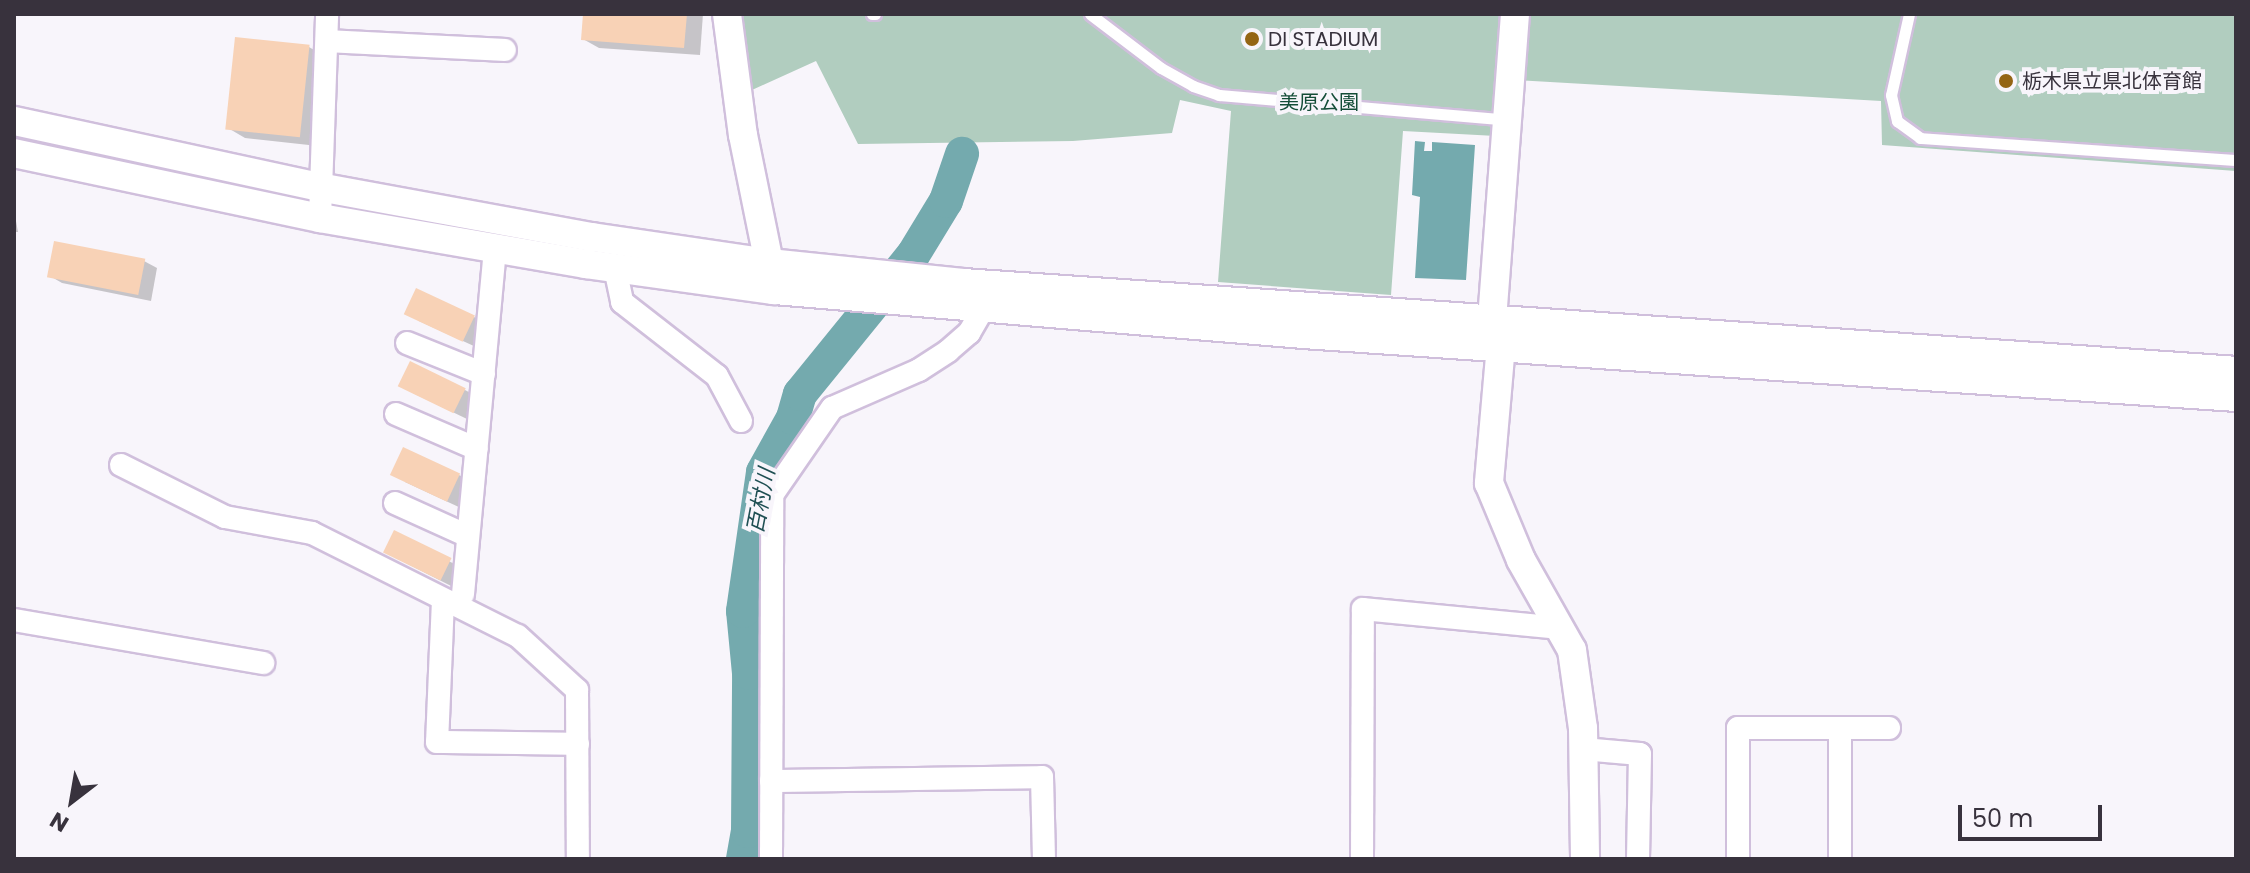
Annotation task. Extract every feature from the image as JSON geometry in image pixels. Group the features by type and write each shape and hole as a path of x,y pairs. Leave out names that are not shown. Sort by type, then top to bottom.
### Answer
{"street":[{"path":"320,218 327,14"},
{"path":"727,14 743,135 771,276"},
{"path":"1515,14 1492,317 1501,345 1489,483 1521,560 1572,650 1583,749 1585,859"},
{"path":"327,41 505,50"},
{"path":"14,121 319,187 592,237 771,276"},
{"path":"14,153 320,218 615,268 771,276 915,291 1492,317 2236,371"},
{"path":"495,248 468,536 453,597 437,742 578,744"},
{"path":"615,268 622,302 717,376 741,421"},
{"path":"915,291 983,309 1287,333 1501,345 2236,397"},
{"path":"771,859 772,495 832,408 919,370 948,351 969,333 983,309"},
{"path":"407,343 484,374"},
{"path":"396,414 477,449"},
{"path":"121,465 225,517 312,533 453,597 518,636 577,690 578,859"},
{"path":"395,503 468,536"},
{"path":"1362,859 1363,609 1560,628"},
{"path":"14,620 263,663"},
{"path":"1738,859 1738,728 1889,728"},
{"path":"1840,728 1840,859"},
{"path":"1583,749 1640,754 1638,859"},
{"path":"771,781 1042,777 1044,859"}],"lane":[{"path":"1090,14 1161,68 1193,86 1219,95 1509,120"},
{"path":"1909,14 1891,95 1897,121 1920,138 2236,160"}],"green space":[{"name":"美原公園","path":"737,14 2236,14 2236,171 1882,145 1881,101 1497,79 1496,136 1403,131 1391,295 1218,282 1231,111 1180,100 1172,133 1073,141 858,144 816,61 752,90"}],"water":[{"path":"1415,141 1425,142 1424,151 1432,151 1432,142 1475,145 1466,280 1415,278 1420,197 1412,195"}],"building":[{"path":"583,14 687,14 684,48 581,40"},
{"path":"235,37 310,45 300,137 225,129"},
{"path":"54,241 145,259 138,295 47,277"},
{"path":"416,288 475,315 463,342 404,314"},
{"path":"410,361 466,388 453,413 398,386"},
{"path":"403,447 460,474 447,502 390,475"},
{"path":"394,530 452,558 441,581 383,552"}],"waterway":[{"name":"百村川","path":"743,859 748,831 749,673 743,611 763,472 793,418 800,394 913,255 946,201 962,154"}],"place":[{"name":"DI STADIUM","path":"1252,39"},
{"name":"栃木県立県北体育館","path":"2006,81"}]}
